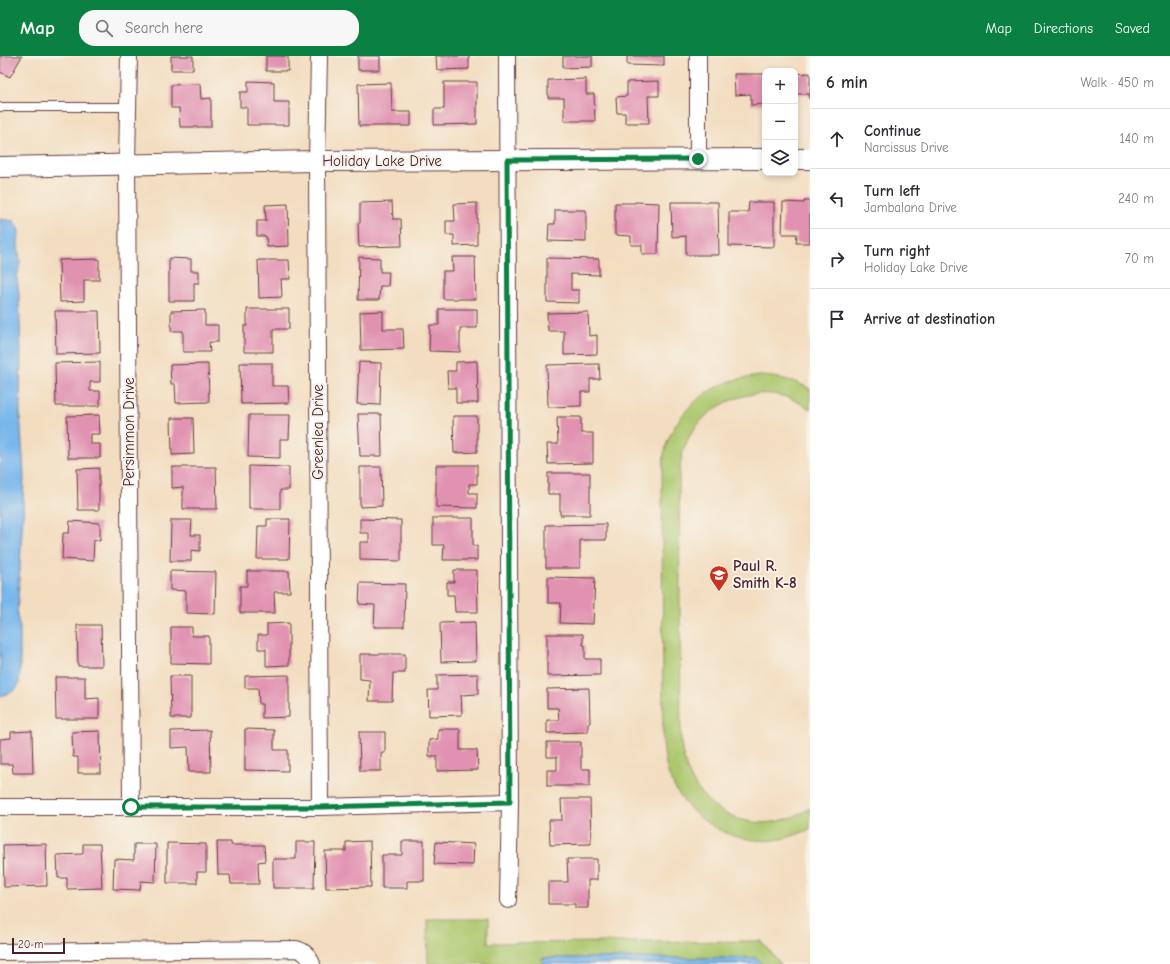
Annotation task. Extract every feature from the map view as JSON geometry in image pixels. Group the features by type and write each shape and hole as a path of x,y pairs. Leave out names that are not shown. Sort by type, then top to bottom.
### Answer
{"street":[{"name":"Persimmon Drive","path":"129,56 127,165 131,807"},
{"name":"Greenlea Drive","path":"319,56 317,161 320,807"},
{"path":"507,56 510,802 508,900"},
{"path":"698,56 698,159"},
{"name":"Holiday Lake Drive","path":"0,167 317,161 762,159"},
{"path":"798,159 810,159"},
{"path":"0,807 320,807 510,802"},
{"path":"0,952 44,958 296,949 306,953 312,964"}],"lane":[{"path":"0,107 128,107"}],"green space":[{"path":"761,376 774,377 798,383 810,389 810,409 793,400 773,394 744,396 718,407 696,426 688,438 683,452 679,477 681,741 686,765 695,785 709,801 726,814 745,821 766,823 788,818 810,808 810,829 785,838 763,841 746,839 729,834 712,826 698,816 685,803 675,788 668,772 663,742 662,477 666,446 670,435 683,415 709,391 731,381"},
{"path":"427,919 488,919 488,943 761,941 781,964 762,964 756,958 542,958 543,964 428,964"}],"water":[{"path":"0,219 14,221 19,231 18,243 20,262 17,278 21,352 20,413 24,474 17,616 20,628 19,684 15,690 0,697"},
{"path":"542,958 757,958 762,964 543,964"}],"building":[{"path":"0,56 22,56 10,77 0,72"},
{"path":"171,56 193,56 193,70 171,70"},
{"path":"266,56 288,56 288,71 266,71"},
{"path":"358,56 380,56 380,70 358,70"},
{"path":"436,56 469,56 469,69 437,70"},
{"path":"563,56 592,56 592,67 563,68"},
{"path":"627,56 664,56 664,66 627,65"},
{"path":"810,73 809,99 809,94 798,94 798,74"},
{"path":"734,74 762,74 762,104 751,105 751,94 735,95"},
{"path":"586,79 586,94 594,94 595,121 564,121 564,98 548,98 548,80"},
{"path":"248,81 274,82 274,102 289,102 289,125 247,125 247,107 240,107 240,92 248,92"},
{"path":"659,81 659,96 648,96 649,123 625,123 625,113 617,113 616,97 627,96 627,82"},
{"path":"444,82 477,82 477,124 434,125 434,109 444,109"},
{"path":"391,83 392,112 411,112 411,126 359,126 358,84"},
{"path":"200,84 201,99 211,98 211,127 180,127 179,108 171,108 171,85"},
{"path":"804,201 810,201 810,243 796,243 797,234 782,234 783,202 804,203"},
{"path":"392,202 393,219 401,219 402,246 359,247 358,223 360,223 360,203"},
{"path":"671,202 718,202 719,255 686,255 686,236 672,237"},
{"path":"749,202 774,202 774,247 729,246 729,212 748,212"},
{"path":"477,203 477,245 454,246 454,235 446,235 446,221 455,221 454,204"},
{"path":"615,203 659,203 658,254 642,254 642,245 631,245 631,236 615,235"},
{"path":"288,204 289,246 267,247 266,236 257,236 257,221 266,221 265,205"},
{"path":"555,210 586,210 586,242 548,241 549,224 555,224"},
{"path":"359,257 380,258 380,272 389,272 388,286 380,286 379,300 358,300"},
{"path":"452,257 475,257 476,299 443,299 443,271 453,271"},
{"path":"169,258 191,259 191,271 199,271 199,283 194,283 194,301 169,301"},
{"path":"547,258 599,259 599,275 571,274 571,290 579,290 579,303 547,302"},
{"path":"99,259 99,280 84,280 84,301 60,302 59,260"},
{"path":"258,260 289,260 290,279 281,279 282,297 259,298"},
{"path":"247,309 289,309 289,329 273,329 273,352 244,352 244,326 247,326"},
{"path":"439,309 477,309 477,328 460,328 460,352 429,351 430,325 439,325"},
{"path":"205,310 205,325 218,325 218,342 209,342 210,352 183,352 183,331 171,331 171,311"},
{"path":"55,311 99,311 100,353 56,354"},
{"path":"383,311 383,329 403,329 404,349 361,350 360,312"},
{"path":"588,312 589,336 597,335 597,354 564,355 564,331 548,331 547,313"},
{"path":"477,361 478,403 456,403 456,388 448,388 447,371 456,371 456,362"},
{"path":"100,362 100,382 90,382 90,391 100,391 100,406 56,406 55,363"},
{"path":"359,362 381,363 380,405 357,404"},
{"path":"240,363 272,363 272,386 288,386 289,403 241,404"},
{"path":"208,364 209,402 176,403 175,384 171,384 170,365"},
{"path":"599,364 600,379 590,379 590,392 581,392 581,406 548,407 547,365"},
{"path":"358,414 381,414 382,456 360,456"},
{"path":"99,415 100,434 90,434 90,444 100,444 100,458 68,458 67,416"},
{"path":"249,415 290,415 289,439 280,439 280,458 248,457"},
{"path":"453,416 477,416 477,452 454,453"},
{"path":"557,417 581,417 581,433 593,433 593,463 548,464 547,444 558,444"},
{"path":"171,418 193,418 194,454 172,455"},
{"path":"436,465 477,465 477,484 469,484 469,493 477,493 477,508 436,507"},
{"path":"249,466 289,467 289,490 280,490 280,509 249,509"},
{"path":"172,467 216,467 217,509 183,509 183,487 172,488"},
{"path":"360,467 381,467 382,506 360,507"},
{"path":"99,468 99,510 78,510 77,469"},
{"path":"548,473 590,473 590,515 560,515 560,494 548,494"},
{"path":"433,518 473,518 473,546 477,546 477,560 443,560 444,545 433,545"},
{"path":"267,519 290,519 289,559 257,559 258,526 267,526"},
{"path":"360,519 401,520 401,561 360,560 360,542 369,542 369,533 360,533"},
{"path":"171,520 192,520 191,535 200,535 200,551 191,550 191,561 170,561"},
{"path":"70,521 100,523 100,541 94,540 93,561 62,559 63,533 69,533"},
{"path":"606,524 606,540 580,540 580,568 546,568 546,525"},
{"path":"454,570 477,570 478,612 455,612 454,595 447,595 447,582 454,582"},
{"path":"170,571 216,572 215,614 186,613 186,591 170,590"},
{"path":"247,571 289,571 290,592 274,592 275,613 240,613 240,586 247,586"},
{"path":"548,577 595,578 593,624 560,623 561,603 548,603"},
{"path":"360,583 405,584 404,627 374,627 375,605 359,604"},
{"path":"475,622 476,661 441,662 440,623"},
{"path":"289,623 289,665 266,666 266,649 258,649 258,635 267,635 267,624"},
{"path":"77,625 101,625 102,666 78,666"},
{"path":"171,627 192,627 192,636 209,636 209,664 171,663"},
{"path":"547,634 583,634 585,659 600,659 600,675 547,676"},
{"path":"360,654 405,654 405,673 393,673 392,701 369,701 370,680 360,679"},
{"path":"478,674 478,694 461,695 462,715 429,716 428,690 437,690 437,675"},
{"path":"289,675 289,717 262,718 262,704 259,704 258,688 245,688 245,676"},
{"path":"170,676 191,676 191,718 171,718"},
{"path":"55,677 85,677 85,699 99,698 99,719 56,719"},
{"path":"589,688 590,723 588,723 588,732 547,733 547,720 559,720 558,708 547,708 547,689"},
{"path":"245,729 274,730 274,750 288,750 288,771 245,770"},
{"path":"438,729 460,729 460,750 477,750 478,770 437,771 437,756 429,756 429,740 438,739"},
{"path":"210,730 211,772 189,772 188,747 171,748 171,731"},
{"path":"32,731 33,773 13,773 12,764 0,764 0,739 11,738 11,732"},
{"path":"100,731 101,773 78,773 78,757 73,757 72,732"},
{"path":"359,732 385,732 385,753 381,753 381,771 360,771"},
{"path":"547,742 581,742 581,769 590,769 590,786 547,786 547,770 557,770 557,757 547,757"},
{"path":"561,799 590,799 591,844 550,845 549,820 562,820"},
{"path":"370,841 371,887 326,888 325,851 346,851 346,842"},
{"path":"402,841 424,841 424,881 407,881 407,888 382,888 382,855 402,855"},
{"path":"217,842 231,842 231,845 264,845 265,861 258,862 259,884 231,884 230,875 218,875"},
{"path":"296,842 315,842 314,888 273,888 273,859 296,859"},
{"path":"436,842 474,844 473,865 434,864"},
{"path":"167,843 206,844 206,872 197,872 197,883 167,883"},
{"path":"46,844 47,886 4,887 3,845"},
{"path":"83,844 100,844 102,888 67,889 67,878 58,878 57,855 83,854"},
{"path":"134,844 156,844 155,882 141,881 140,890 113,889 114,859 134,860"},
{"path":"567,859 597,859 597,880 588,880 588,908 575,908 575,904 548,904 548,882 568,882"}],"place":[{"name":"Paul R. Smith K-8","path":"719,592"}],"route":[{"path":"131,807 320,807 510,802 507,160 698,159"}]}
